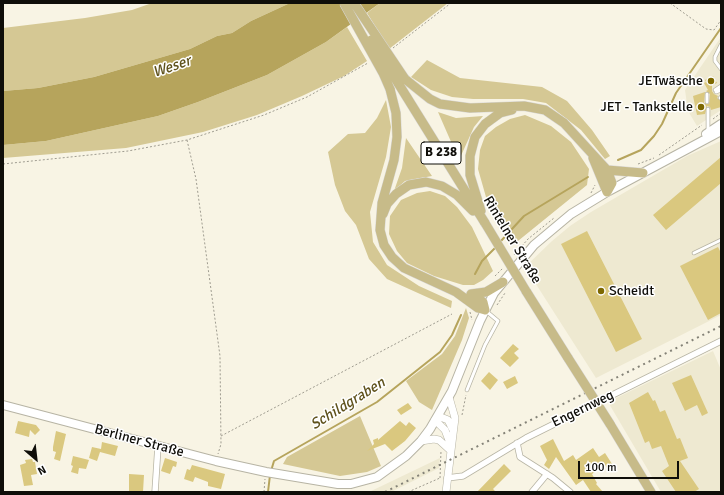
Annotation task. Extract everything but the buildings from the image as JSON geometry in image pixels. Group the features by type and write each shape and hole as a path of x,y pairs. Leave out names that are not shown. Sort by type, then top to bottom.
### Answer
{"main road":[{"path":"344,3 383,73 390,89 396,112 397,137 394,160 382,203 380,220 384,245 397,263 415,275 456,292 473,295 489,291 503,282"},
{"name":"Rintelner Straße","path":"348,3 402,81 526,291 651,492"},
{"name":"B 238","path":"354,3 402,81 440,104 470,108 524,106 545,110 554,115 576,136 607,170"},
{"name":"B 238","path":"485,223 470,175 470,156 475,137 485,124 500,113 524,106"},
{"path":"693,145 721,124"},
{"path":"693,145 721,131"},
{"path":"693,145 721,136"},
{"name":"Berliner Straße","path":"3,405 216,461 275,474 324,483 351,484 377,477 397,464 421,441 437,418 449,397 503,282 530,250 550,230 571,214 607,192 693,145"},
{"name":"B 238","path":"591,154 607,192"},
{"path":"607,192 612,183 607,170 643,173"},
{"name":"B 238","path":"380,220 387,204 396,194 409,185 426,182 442,186 457,195 485,223"},
{"path":"456,292 478,308 488,312"},
{"path":"473,295 483,302 488,312"}],"street":[{"name":"Engernweg","path":"444,478 464,476 517,443 721,341"},
{"path":"446,492 444,478 453,430 454,414 449,397"},
{"path":"437,418 448,420 453,430"},
{"path":"437,418 445,430 450,447"},
{"path":"421,441 434,439 439,440 450,447"},
{"path":"517,443 520,457 547,474 570,492"},
{"path":"155,492 158,446"},
{"path":"532,492 547,474"}],"lane":[{"path":"720,46 715,57 715,61 721,69"},
{"path":"721,86 716,91 721,90"},
{"path":"708,109 708,133"},
{"path":"694,253 721,240"},
{"path":"467,390 485,345 498,321 488,312"}],"path":[{"path":"389,51 451,3"},
{"path":"670,3 706,29 714,30 721,20"},
{"path":"3,164 128,151 187,140 264,115 300,100 345,77 370,62"},
{"path":"648,160 657,157 683,137 721,113"},
{"path":"187,140 196,179 220,356 221,444 216,461"},
{"path":"488,312 505,291"},
{"path":"221,436 452,314"},
{"path":"408,492 444,478 441,450"},
{"path":"264,492 266,472"}],"shaded area":[{"path":"152,3 290,3 251,21 232,33 217,36 190,49 94,77 38,88 3,91 3,28 85,18 132,10"},
{"path":"380,3 448,3 389,49 367,13"},
{"path":"347,27 367,61 344,76 257,115 203,132 126,148 3,158 3,145 46,141 158,116 198,102 267,75 326,42"},
{"path":"721,37 721,110 697,126 688,111 685,90"},
{"path":"427,60 460,78 542,87 567,101 592,130 610,156 605,159 581,130 546,103 523,99 473,99 452,97 431,90 411,77"},
{"path":"386,100 391,127 386,157 370,212 373,242 387,265 419,286 452,301 451,308 387,279 369,259 356,225 345,211 335,185 328,152 348,134 365,133 377,118"},
{"path":"438,112 456,118 483,116 474,127 459,160"},
{"path":"525,115 551,126 571,142 589,169 587,185 513,245 500,227 486,197 478,169 480,150 485,136 496,127 510,119"},
{"path":"406,138 432,176 405,181 394,191 402,168"},
{"path":"721,141 721,315 596,378 525,267 570,226 591,212 687,156"},
{"path":"430,191 445,196 457,207 472,227 493,271 483,280 474,285 463,285 434,276 407,263 397,251 389,234 390,216 401,200 417,193"},
{"path":"466,308 469,318 462,340 432,410 419,402 406,381 442,354 455,336"},
{"path":"713,351 721,370 721,492 661,492 608,402"},
{"path":"360,416 381,466 367,472 340,476 283,464 287,457"},
{"path":"440,458 439,468 391,492 369,492"}],"water":[{"name":"Weser","path":"290,3 380,3 326,42 267,75 198,102 158,116 46,141 3,145 3,91 38,88 94,77 190,49 217,36 232,33 251,21"}],"waterway":[{"name":"Schildgraben","path":"618,160 641,150 654,136 662,124 676,93 721,28"},
{"name":"Schildgraben","path":"500,242 524,216 588,177"},
{"name":"Schildgraben","path":"475,274 482,261 496,247"},
{"name":"Schildgraben","path":"271,471 274,461 377,402 440,352 452,335 461,315"},
{"name":"Schildgraben","path":"268,492 270,475"}],"railway":[{"path":"385,492 721,326"}],"place":[{"name":"JETwäsche","path":"711,81"},
{"name":"JET - Tankstelle","path":"701,107"},
{"name":"Scheidt","path":"601,291"}]}
